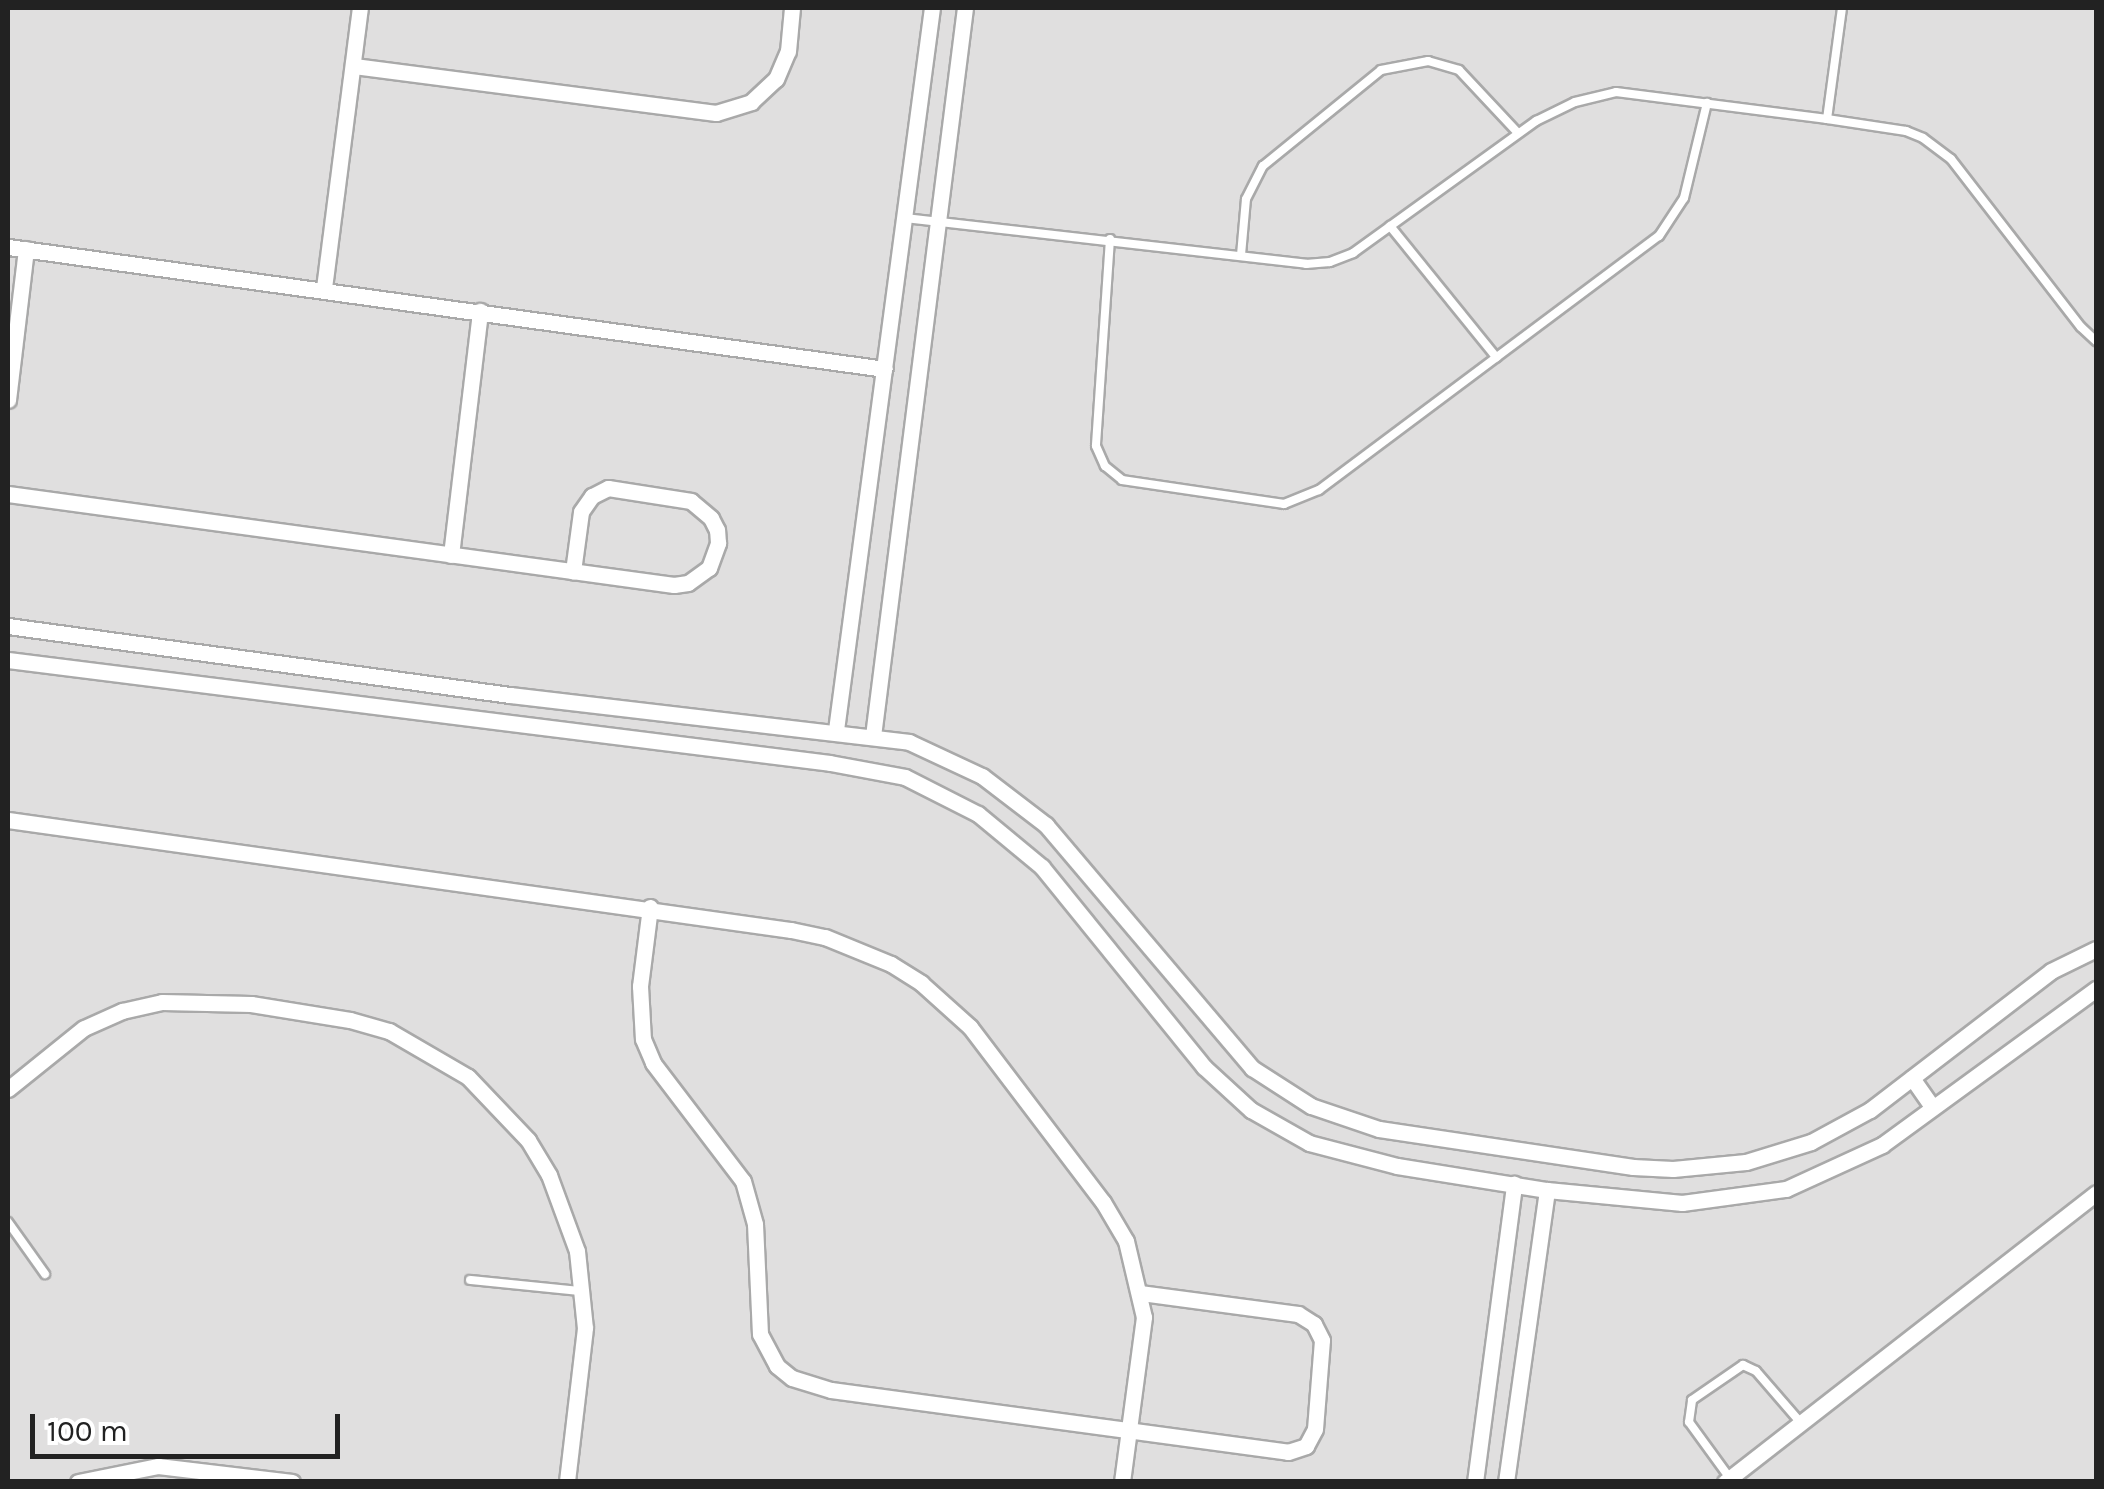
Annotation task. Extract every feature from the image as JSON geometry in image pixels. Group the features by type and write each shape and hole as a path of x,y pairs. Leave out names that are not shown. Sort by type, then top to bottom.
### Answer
{"street":[{"path":"324,288 360,8"},
{"path":"354,66 716,113 751,102 776,79 788,51 792,8"},
{"path":"836,730 932,8"},
{"path":"873,736 965,8"},
{"path":"8,247 885,369"},
{"path":"8,400 26,250"},
{"path":"452,554 480,310"},
{"path":"8,494 572,572 688,584 700,578 716,556 717,530 711,518 690,501 608,488 592,496 581,512 572,572"},
{"path":"8,626 909,742 982,776 1046,825 1226,1042 1266,1078 1311,1106 1344,1120 1401,1132 1633,1167 1709,1167 1746,1162 1810,1142 1870,1110 2051,971 2096,949"},
{"path":"8,660 865,768 905,777 943,794 1012,839 1042,867 1204,1067 1252,1110 1310,1143 1397,1166 1547,1190 1682,1203 1758,1196 1849,1164 2096,989"},
{"path":"615,737 619,706"},
{"path":"8,820 650,908 825,937 890,964 920,983 970,1028 1103,1202 1126,1241 1144,1316 1122,1482"},
{"path":"650,908 638,1013 643,1039 653,1063 744,1181 755,1224 760,1334 777,1366 808,1386 831,1390 1298,1450 1306,1446 1315,1429 1322,1340 1314,1324 1298,1314 1141,1293"},
{"path":"8,1088 84,1028 122,1011 162,1002 251,1004 389,1031 468,1078 528,1140 566,1212 584,1292 582,1366 567,1482"},
{"path":"1912,1078 1932,1107"},
{"path":"1397,1166 1401,1132"},
{"path":"1476,1482 1514,1184"},
{"path":"1506,1482 1547,1190"},
{"path":"1727,1479 2096,1193"},
{"path":"78,1482 158,1466 292,1482"}],"lane":[{"path":"1828,119 1842,8"},
{"path":"1241,255 1246,199 1263,166 1381,70 1428,61 1460,70 1518,133"},
{"path":"905,218 1306,264 1330,262 1352,253 1518,133 1564,106 1616,92 1906,131 1939,148 1962,171 2080,328 2096,340"},
{"path":"1110,239 1096,446 1105,466 1122,480 1272,506 1296,501 1319,490 1670,225 1684,198 1707,103"},
{"path":"1390,226 1496,357"},
{"path":"8,1222 45,1274"},
{"path":"470,1280 584,1292"},
{"path":"1727,1479 1690,1422 1692,1400 1743,1365 1756,1371 1800,1422"}],"shaded area":[{"path":"8,8 2096,8 2096,1481 8,1481"}]}
